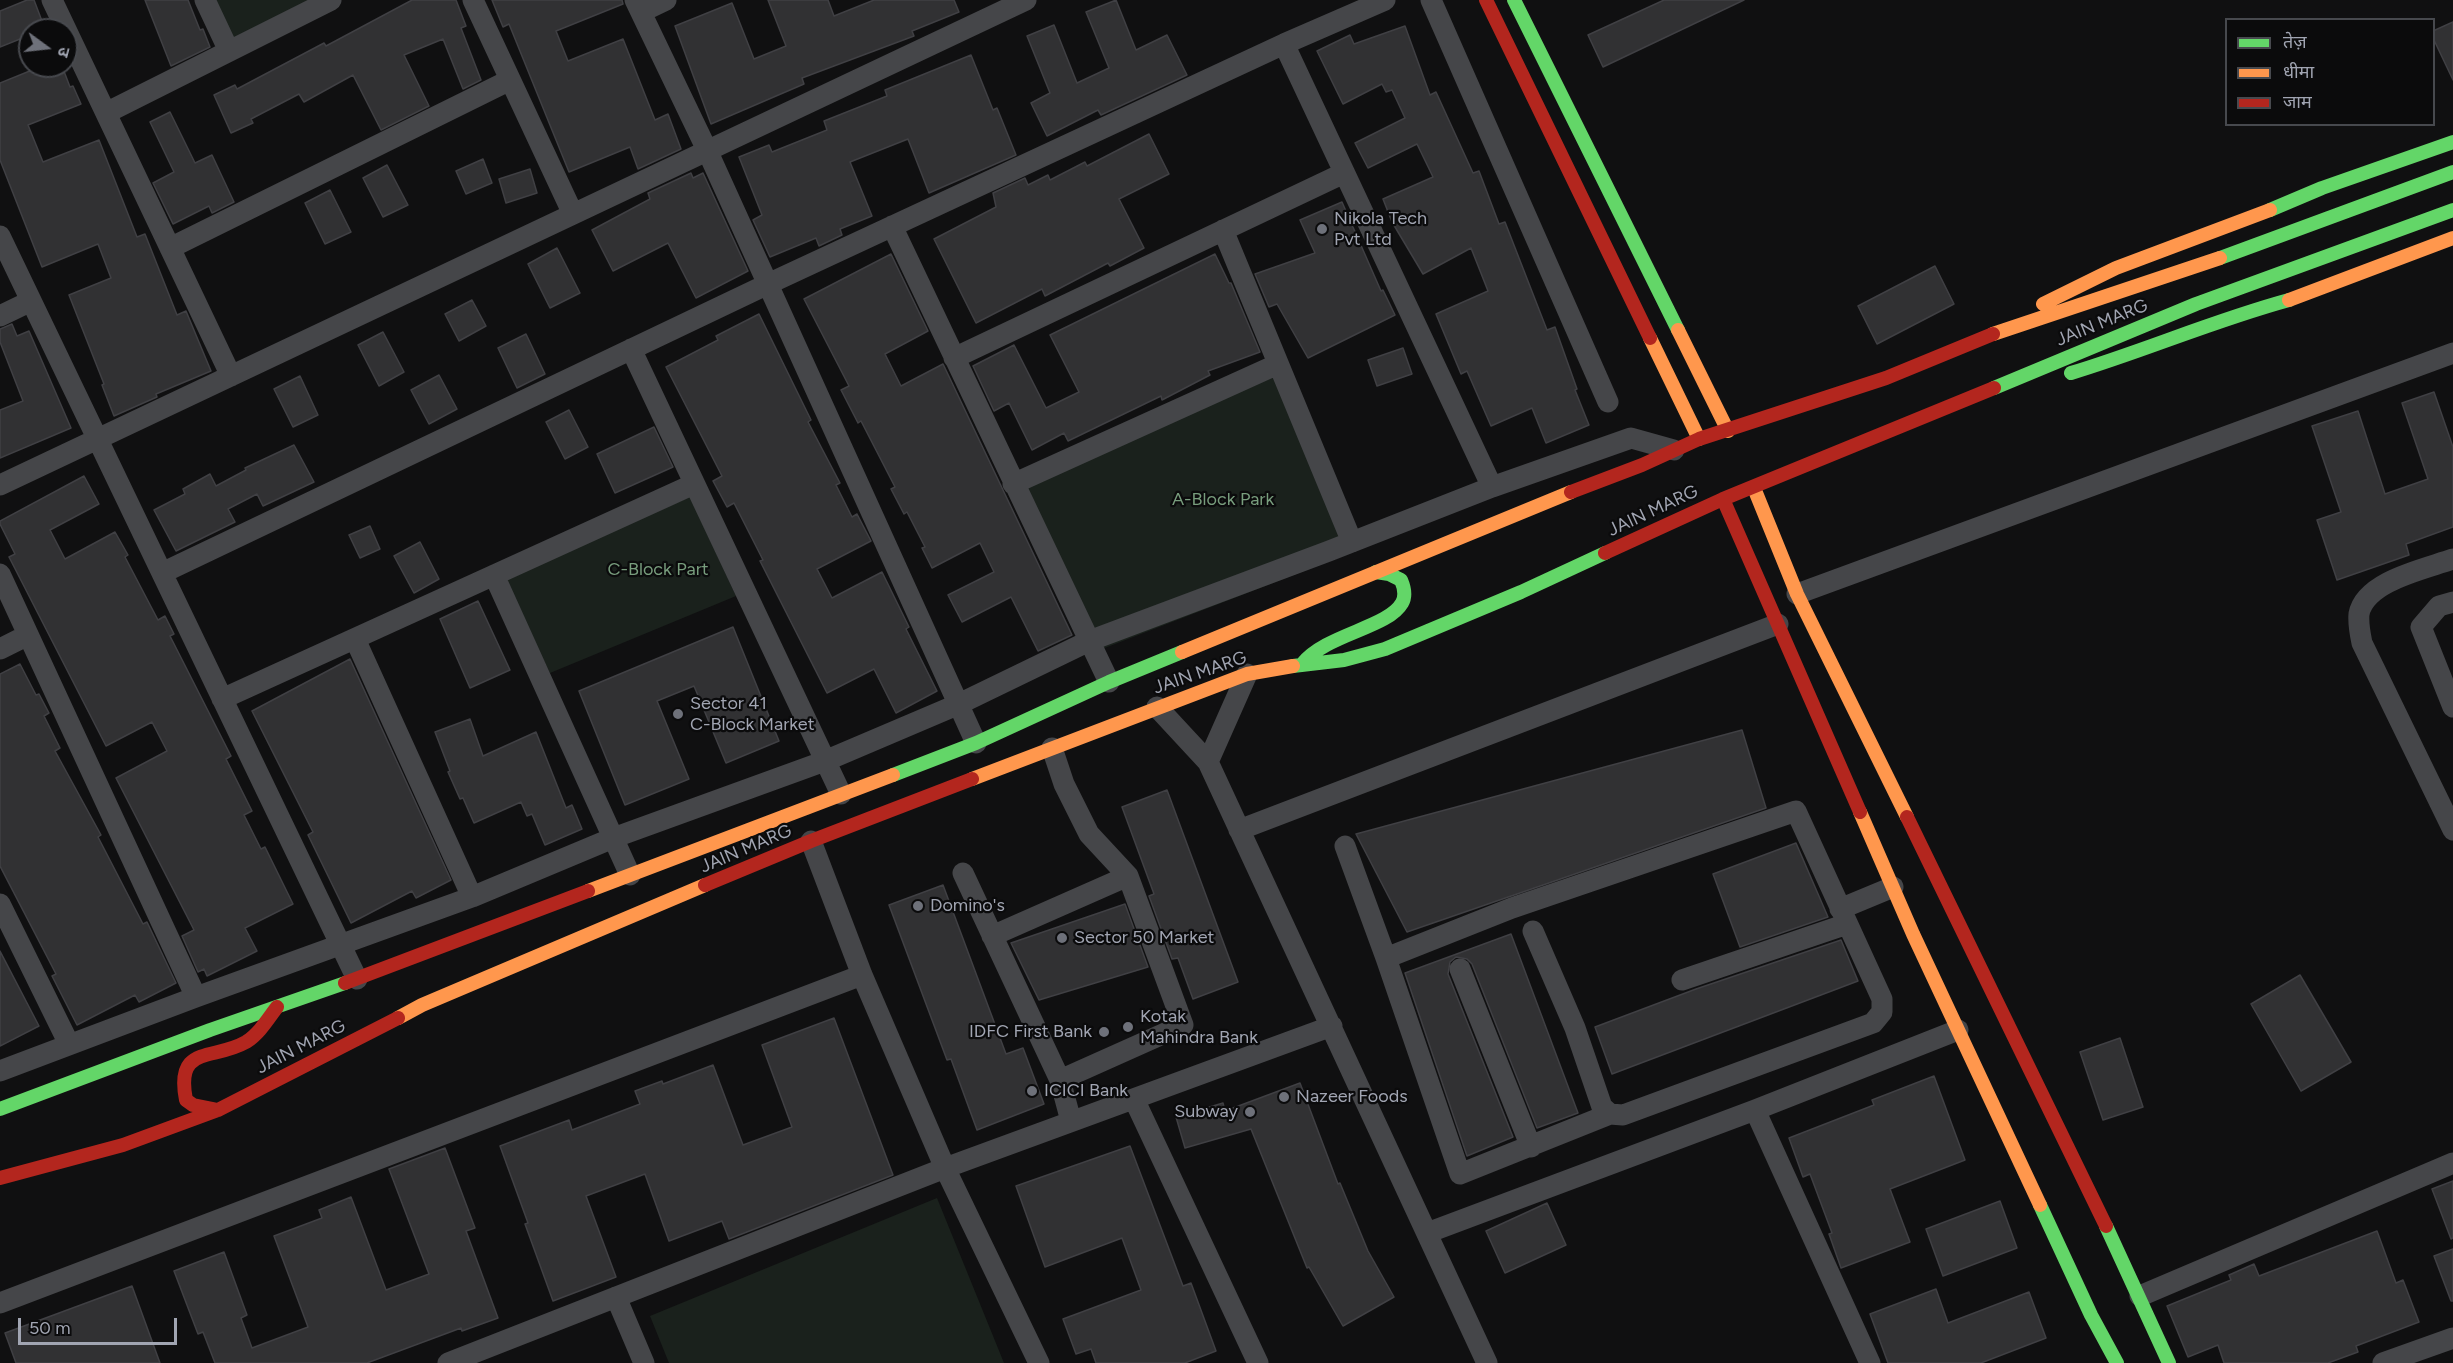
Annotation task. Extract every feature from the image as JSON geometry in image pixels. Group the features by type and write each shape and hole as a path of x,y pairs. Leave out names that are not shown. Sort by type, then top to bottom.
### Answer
{"street":[{"path":"52,0 231,376"},
{"path":"205,0 230,51"},
{"path":"106,113 331,0"},
{"path":"473,0 573,214"},
{"path":"666,0 638,6 707,150 976,743"},
{"path":"0,485 1026,0"},
{"path":"162,573 768,284 1284,44 1385,0"},
{"path":"1431,0 1608,402"},
{"path":"1486,0 1699,439"},
{"path":"1514,0 1728,431"},
{"path":"1284,44 1492,487"},
{"path":"170,248 510,80"},
{"path":"1998,332 2054,296 2116,268 2250,218 2322,188 2453,142"},
{"name":"JAIN MARG","path":"0,1109 357,979 976,743 1109,682 1507,516 1699,439 1886,378 1998,332 2180,273 2453,172"},
{"path":"954,357 1344,173"},
{"name":"JAIN MARG","path":"0,1178 123,1145 218,1110 422,1005 812,841 1247,674 1302,664 1344,660 1385,649 1521,592 1723,499 2196,304 2453,210"},
{"path":"892,226 1109,682"},
{"path":"1223,230 1352,542"},
{"path":"0,236 357,979"},
{"path":"1982,392 2054,378 2114,360 2247,311 2295,298 2453,238"},
{"path":"0,316 31,301"},
{"path":"631,350 841,794"},
{"path":"1797,594 2453,353"},
{"path":"1013,484 1278,364"},
{"path":"0,1071 472,897 614,838 825,761 958,704 1089,641 1492,487 1630,438 1674,450"},
{"path":"222,699 694,484"},
{"path":"1754,488 1797,594 2140,1296 2169,1363"},
{"path":"1723,499 1958,1030 2091,1315 2117,1363"},
{"path":"2453,558 2375,589 2366,598 2359,612 2358,623 2362,643 2453,830"},
{"path":"1302,664 1311,653 1324,644 1383,618 1401,605 1404,596 1401,580 1389,574 1376,572"},
{"path":"0,573 196,997"},
{"path":"494,575 630,875"},
{"path":"2453,602 2439,606 2421,627 2453,707"},
{"path":"1239,830 1778,624"},
{"path":"0,649 28,636"},
{"path":"355,639 472,897"},
{"path":"1208,762 1247,674"},
{"path":"1157,707 1208,762 1487,1363"},
{"path":"1052,748 1064,784 1089,834 1128,876 1183,1025 1060,1080"},
{"path":"1386,958 1512,908 1796,811 1882,999 1881,1012 1873,1023 1623,1115 1610,1113 1602,1107 1575,1028 1533,931"},
{"path":"812,841 862,975 945,1168 1039,1363"},
{"path":"1345,846 1460,1174 1610,1113"},
{"path":"963,873 1060,1080 1071,1121"},
{"path":"992,936 1128,876"},
{"path":"1682,980 1844,916 1893,887"},
{"path":"0,904 69,1044"},
{"path":"1460,969 1531,1147"},
{"path":"0,1303 862,975"},
{"path":"218,1110 193,1105 186,1100 181,1079 187,1066 210,1052 242,1044 253,1036 277,1007"},
{"path":"448,1363 945,1168 1332,1026"},
{"path":"1427,1233 1755,1110 1958,1030"},
{"path":"1134,1099 1258,1363"},
{"path":"1755,1110 1870,1363"},
{"path":"2140,1296 2453,1163"},
{"path":"616,1297 644,1363"},
{"path":"2383,1363 2453,1338"}],"green space":[{"path":"215,0 319,0 235,41"},
{"name":"A-Block Park","path":"1273,373 1351,553 1102,649 1021,485"},
{"name":"C-Block Part","path":"690,497 736,596 550,673 502,578"},
{"path":"937,1198 1004,1363 669,1363 650,1316"}],"building":[{"path":"27,0 34,0 41,18 18,18 18,40 0,47 0,11"},
{"path":"145,0 188,0 200,30 203,29 210,47 171,66"},
{"path":"412,0 456,0 466,26 461,28 481,80 463,89 443,39 404,55 429,106 381,130 353,75 304,102 299,94 251,119 253,123 231,133 214,95 235,85 237,89 324,43 326,46"},
{"path":"492,0 622,0 623,4 556,31 568,61 623,39 655,120 668,114 681,149 638,169 630,147 569,172 509,24 503,27"},
{"path":"768,0 828,0 834,16 874,0 954,0 959,12 912,31 914,36 802,78 804,84 711,124 675,26 732,3 754,59 786,46"},
{"path":"1116,0 1136,50 1167,35 1187,75 1101,115 1098,110 1047,136 1031,103 1050,93 1027,36 1054,25 1077,83 1109,68 1086,12"},
{"path":"1664,0 1744,0 1603,67 1588,35"},
{"path":"2453,22 2453,80 2435,42 2435,30"},
{"path":"1405,26 1430,95 1436,92 1473,173 1479,171 1499,224 1505,222 1547,330 1555,327 1577,389 1575,390 1589,425 1546,443 1532,408 1491,426 1467,371 1461,374 1436,314 1488,291 1471,248 1423,274 1392,222 1383,199 1433,177 1417,144 1368,168 1355,143 1405,118 1392,90 1386,92 1382,84 1343,104 1317,51 1350,35 1354,44"},
{"path":"971,55 993,110 997,108 1016,155 929,193 908,139 850,162 872,216 840,229 842,235 819,246 816,238 770,257 753,220 762,215 739,157 769,145 772,152 827,130 824,121 887,96 885,90"},
{"path":"18,76 18,78 67,78 70,87 73,86 81,104 28,125 43,162 99,140 137,237 145,234 177,315 186,311 211,371 156,394 157,397 114,416 69,295 111,278 98,244 42,267 0,160 0,83"},
{"path":"170,112 195,163 212,155 234,202 212,213 209,206 173,224 153,183 174,172 150,122"},
{"path":"1149,134 1169,174 1119,199 1144,248 1110,266 1108,263 1045,296 1042,289 976,323 934,239 996,207 993,193 1025,178 1028,185 1048,175 1050,180 1085,162 1087,166"},
{"path":"483,159 492,183 466,194 456,171"},
{"path":"387,165 408,205 383,217 363,178"},
{"path":"530,169 537,193 506,203 499,179"},
{"path":"691,173 693,178 703,173 748,271 696,298 668,243 613,271 592,230 650,199 648,193"},
{"path":"330,190 351,232 325,244 305,203"},
{"path":"1342,202 1381,291 1383,290 1395,315 1308,358 1277,304 1269,307 1255,274 1315,253 1300,220"},
{"path":"557,248 580,293 550,308 528,264"},
{"path":"891,254 928,331 885,354 901,386 943,364 1072,635 1038,651 1011,597 962,622 948,595 994,572 980,543 932,568 922,548 925,547 907,512 904,514 891,489 895,487 861,421 858,423 841,390 849,386 804,299"},
{"path":"1215,254 1231,283 1260,352 1208,371 1210,375 1162,400 1161,396 1068,441 1064,433 1032,450 1009,403 994,411 973,366 1014,345 1046,408 1079,392 1050,335"},
{"path":"1935,266 1954,304 1877,344 1858,306"},
{"path":"472,300 486,326 459,341 445,314"},
{"path":"759,314 811,420 808,422 840,483 836,485 852,517 857,514 871,541 817,569 832,598 882,572 909,627 906,629 937,691 896,713 874,669 827,693 760,561 763,560 734,503 727,507 713,481 722,476 666,367 718,340 716,336"},
{"path":"12,324 17,336 29,331 71,428 0,458 0,410 23,401 0,342 0,329"},
{"path":"383,332 404,372 379,386 358,345"},
{"path":"526,334 545,374 517,388 498,348"},
{"path":"1403,348 1412,374 1377,386 1368,360"},
{"path":"439,375 457,409 429,424 411,390"},
{"path":"300,376 318,415 293,427 274,389"},
{"path":"2434,392 2453,447 2453,527 2406,544 2409,555 2337,580 2317,520 2341,512 2312,426 2358,411 2385,494 2428,479 2402,403"},
{"path":"569,410 588,447 565,459 546,422"},
{"path":"654,427 673,467 615,493 597,454"},
{"path":"294,445 314,482 263,506 257,494 228,509 235,522 176,551 154,510 185,494 183,489 210,474 216,486 246,470 245,468"},
{"path":"84,476 99,504 50,530 65,559 115,532 128,555 125,557 158,620 165,616 174,634 170,636 231,756 226,759 252,811 244,815 261,849 265,847 293,904 245,928 257,951 207,976 204,969 198,972 182,936 194,930 116,778 167,751 152,722 106,746 9,557 15,554 0,524 0,521"},
{"path":"370,526 380,549 360,558 349,535"},
{"path":"420,542 439,579 414,593 394,556"},
{"path":"478,601 510,670 470,688 440,619"},
{"path":"733,627 779,741 726,763 694,686 657,701 689,779 625,805 579,691"},
{"path":"350,659 451,880 416,898 412,891 351,923 308,835 313,832 252,711"},
{"path":"20,664 36,695 39,694 49,713 44,716 60,748 55,751 101,835 98,837 143,924 147,922 176,983 139,1002 135,995 77,1025 52,976 56,974 0,866 0,674"},
{"path":"470,719 483,756 536,732 566,808 572,805 582,829 545,845 532,814 527,816 521,802 474,823 448,772 450,771 435,732"},
{"path":"1742,730 1766,808 1407,932 1356,834"},
{"path":"1167,790 1238,982 1193,999 1178,958 1172,959 1149,896 1154,894 1122,807"},
{"path":"1796,843 1828,917 1740,947 1713,874"},
{"path":"943,885 1006,1054 1023,1048 1044,1104 977,1130 951,1059 947,1060 889,905"},
{"path":"1125,904 1148,967 1039,1000 1011,943"},
{"path":"1511,934 1578,1113 1537,1128 1472,964 1467,959 1456,957 1450,962 1448,974 1513,1137 1467,1156 1405,973"},
{"path":"1841,940 1858,981 1612,1074 1595,1027 1696,989"},
{"path":"0,951 39,1026 0,1046"},
{"path":"2300,975 2351,1062 2301,1091 2251,1004"},
{"path":"834,1018 893,1175 729,1239 722,1221 669,1241 645,1174 586,1196 616,1277 553,1301 500,1146 569,1120 572,1130 640,1104 635,1091 662,1081 663,1084 713,1065 743,1145 792,1127 762,1045"},
{"path":"2120,1038 2143,1107 2103,1120 2080,1052"},
{"path":"1934,1076 1965,1160 1890,1189 1910,1242 1841,1268 1829,1234 1832,1233 1810,1174 1803,1177 1789,1138 1874,1105 1872,1100"},
{"path":"1300,1083 1338,1184 1340,1183 1368,1251 1394,1297 1343,1326 1309,1267 1307,1268 1251,1129 1185,1148 1176,1117 1223,1103 1225,1111"},
{"path":"1130,1146 1183,1286 1191,1283 1216,1351 1185,1363 1096,1363 1091,1349 1076,1354 1063,1319 1141,1290 1122,1238 1045,1267 1016,1186"},
{"path":"445,1148 475,1228 466,1231 498,1318 462,1331 461,1328 367,1363 215,1363 203,1332 198,1334 174,1271 224,1252 247,1315 241,1318 252,1348 308,1327 274,1236 322,1218 319,1210 351,1197 386,1290 429,1274 389,1169"},
{"path":"2453,1181 2453,1238 2451,1239 2432,1189"},
{"path":"2000,1201 2017,1248 1943,1276 1926,1229"},
{"path":"1547,1203 1566,1245 1505,1273 1486,1231"},
{"path":"2377,1231 2396,1283 2403,1280 2419,1322 2356,1346 2358,1352 2328,1363 2224,1363 2218,1345 2188,1357 2167,1306 2231,1280 2229,1275 2254,1264 2259,1276"},
{"path":"2453,1249 2453,1301 2451,1301 2434,1256"},
{"path":"132,1286 160,1363 16,1363 5,1333"},
{"path":"1936,1289 1948,1323 2029,1292 2046,1338 1981,1363 1888,1363 1870,1314"}],"traffic: fast":[{"path":"1514,0 1678,330"},
{"path":"2270,210 2322,188 2453,142"},
{"path":"2220,258 2453,172"},
{"path":"1994,388 2196,304 2453,210"},
{"path":"2071,373 2289,300"},
{"path":"1293,666 1344,660 1385,649 1521,592 1605,553"},
{"path":"1302,664 1326,645 1395,612 1404,597 1401,580 1389,574 1376,572"},
{"path":"893,775 976,743 1109,682 1182,652"},
{"path":"0,1109 210,1030 345,983"},
{"path":"2040,1205 2091,1315 2117,1363"},
{"path":"2106,1226 2169,1363"}],"traffic: slow":[{"path":"2043,304 2116,268 2270,210"},
{"path":"2289,300 2453,238"},
{"path":"1993,334 2220,258"},
{"path":"1678,330 1728,431"},
{"path":"1650,338 1699,439"},
{"path":"1754,488 1797,594 1907,817"},
{"path":"1182,652 1571,492"},
{"path":"972,779 1247,674 1293,666"},
{"path":"588,891 893,775"},
{"path":"1860,812 1913,934 2040,1205"},
{"path":"398,1018 422,1005 705,885"}],"traffic: jam":[{"path":"1486,0 1650,338"},
{"path":"1571,492 1642,465 1699,439 1886,378 1993,334"},
{"path":"1605,553 1723,499 1994,388"},
{"path":"1723,499 1860,812"},
{"path":"705,885 972,779"},
{"path":"1907,817 2106,1226"},
{"path":"345,983 588,891"},
{"path":"218,1110 193,1105 186,1100 184,1082 186,1070 191,1062 200,1057 233,1048 251,1039 277,1007"},
{"path":"0,1178 123,1145 218,1110 398,1018"}],"place":[{"name":"Nikola Tech Pvt Ltd","path":"1322,229"},
{"name":"Sector 41 C-Block Market","path":"678,714"},
{"name":"Domino's","path":"918,906"},
{"name":"Sector 50 Market","path":"1062,938"},
{"name":"Kotak Mahindra Bank","path":"1128,1027"},
{"name":"IDFC First Bank","path":"1104,1032"},
{"name":"ICICI Bank","path":"1032,1091"},
{"name":"Nazeer Foods","path":"1284,1097"},
{"name":"Subway","path":"1250,1112"}]}
